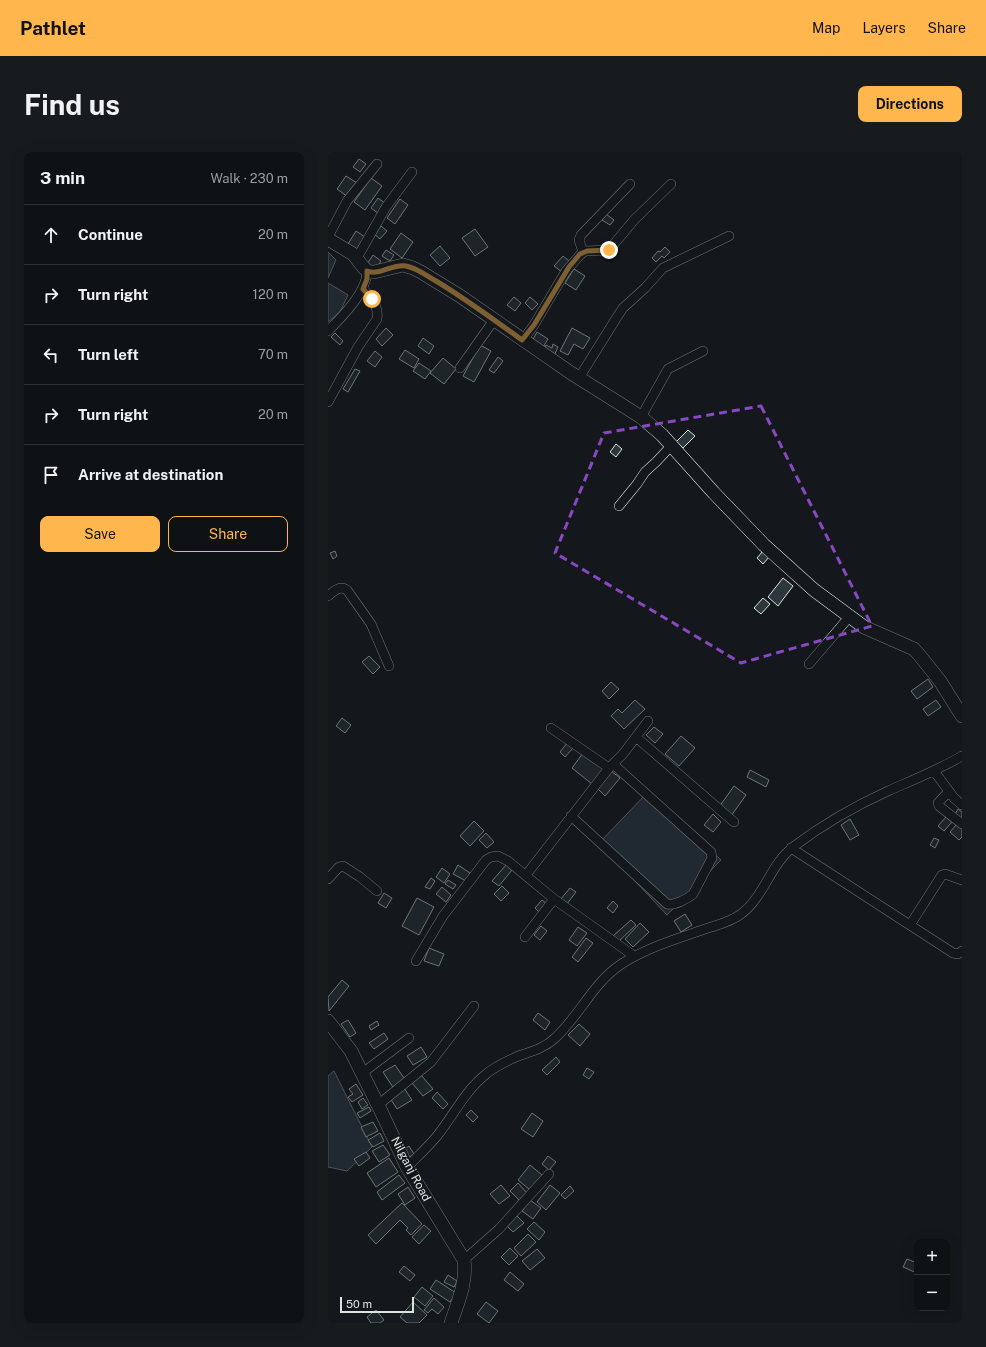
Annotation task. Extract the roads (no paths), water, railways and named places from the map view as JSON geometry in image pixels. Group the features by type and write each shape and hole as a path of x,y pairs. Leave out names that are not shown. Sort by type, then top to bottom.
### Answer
{"street":[{"path":"328,331 343,315 363,289 367,279 367,271 357,258 348,250 328,238 347,201 377,164"},
{"path":"357,258 382,214 412,172"},
{"path":"583,252 579,240 581,234 630,184"},
{"path":"522,340 534,325 569,267 583,252 609,250 634,220 671,184"},
{"path":"579,378 623,308 645,288 660,270 729,236"},
{"path":"367,271 374,272 403,265 413,268 460,296 522,340 641,417 672,445 714,493 764,545 814,590 870,630 914,649 940,681 962,716"},
{"path":"328,402 358,347 377,317 372,299 363,289"},
{"path":"460,368 494,320"},
{"path":"641,417 668,369 703,351"},
{"path":"619,506 637,484 644,472 672,445"},
{"path":"328,596 340,588 346,590 371,624 389,666"},
{"path":"809,664 850,616"},
{"path":"526,875 571,816 648,721"},
{"path":"551,728 611,766 711,852 712,858 693,894 670,905 667,904 571,816"},
{"path":"636,737 734,822"},
{"path":"407,1167 432,1142 467,1094 481,1078 499,1065 537,1050 551,1042 610,973 634,956 728,921 742,914 755,899 778,862 791,848 819,829 874,798 934,771 962,756"},
{"path":"934,771 962,805"},
{"path":"949,791 938,803 939,806 962,824"},
{"path":"791,848 953,953 958,954 962,951"},
{"path":"416,961 442,916 486,860 491,857 501,856 554,899 634,956"},
{"path":"328,878 339,867 343,866 360,877 377,891"},
{"path":"910,925 942,875 945,874 962,880"},
{"path":"525,937 554,899"},
{"path":"378,1105 431,1062 474,1006"},
{"name":"Nilganj Road","path":"328,1020 351,1052 407,1167 464,1260"},
{"path":"362,1074 409,1038"},
{"path":"451,1323 464,1282 464,1260 499,1229 549,1174"}],"water":[{"path":"328,252 336,260 328,278"},
{"path":"328,283 348,295 340,312 328,322"},
{"path":"649,791 721,860 667,915 599,843"},
{"path":"334,1071 372,1147 347,1171 328,1167 328,1076"}]}
